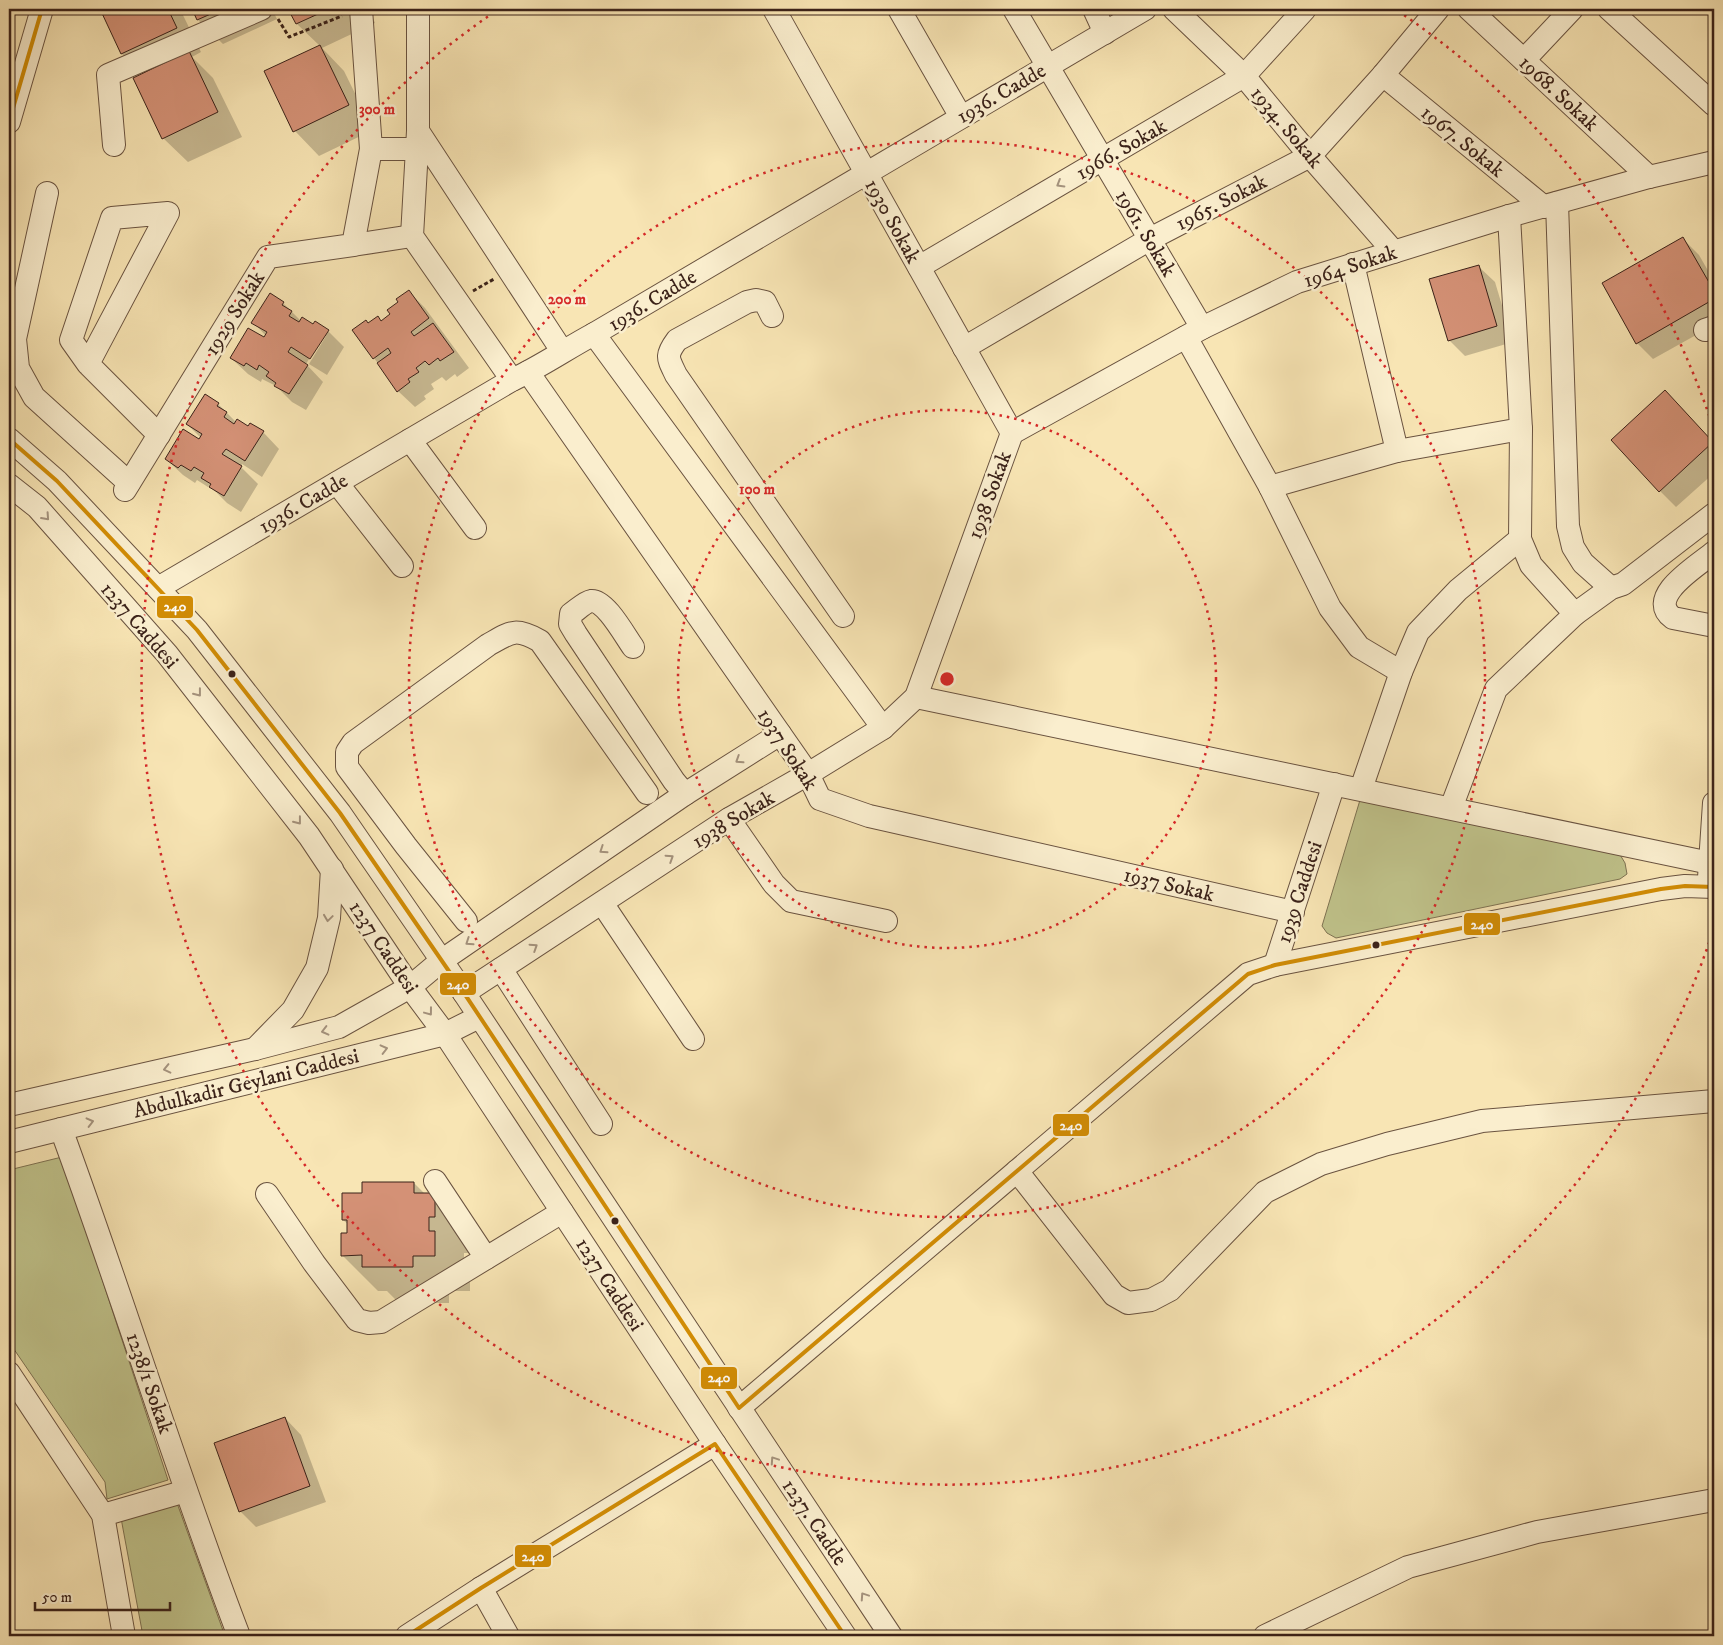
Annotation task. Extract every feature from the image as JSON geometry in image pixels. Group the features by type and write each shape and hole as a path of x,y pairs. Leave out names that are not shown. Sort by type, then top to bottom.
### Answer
{"street":[{"path":"9,122 42,9"},
{"path":"355,10 370,149 353,245 412,236 418,140 418,9"},
{"name":"1930 Sokak","path":"774,9 1012,433"},
{"path":"899,9 961,117"},
{"name":"1961. Sokak","path":"1014,9 1150,239 1330,608 1359,647 1401,672"},
{"path":"1094,9 1105,33"},
{"name":"1936. Cadde","path":"158,588 594,334 1145,9"},
{"name":"1934. Sokak","path":"1174,9 1244,76 1310,156 1394,252"},
{"name":"1966. Sokak","path":"919,267 1244,76 1305,9"},
{"name":"1965. Sokak","path":"964,348 1150,239 1310,156 1383,76 1438,9"},
{"name":"1968. Sokak","path":"1469,9 1649,177"},
{"path":"1524,60 1572,9"},
{"path":"1610,9 1714,105"},
{"path":"114,145 108,75 269,12"},
{"name":"1967. Sokak","path":"1383,76 1550,205"},
{"path":"370,149 418,140"},
{"path":"418,140 509,270 562,351"},
{"name":"1964 Sokak","path":"1012,433 1194,332 1297,282 1509,216 1649,177 1714,162"},
{"name":"1929 Sokak","path":"47,193 15,339 18,368 34,397 127,487 268,257 353,245"},
{"path":"1550,205 1568,526 1573,547 1583,563 1611,588"},
{"path":"88,364 168,213 112,218 71,340 88,364 159,435"},
{"path":"1509,216 1521,429 1520,539 1530,565 1575,614"},
{"name":"1937 Sokak","path":"412,236 457,301 520,376 780,734 808,774 820,800 869,816 1294,912"},
{"path":"1353,264 1397,451"},
{"path":"772,316 764,302 756,300 747,302 677,340 669,351 670,361 676,375 843,616"},
{"path":"594,334 883,728"},
{"path":"1270,487 1397,451 1521,429"},
{"name":"1938 Sokak","path":"464,993 729,819 883,728 916,696 1012,433"},
{"name":"1237 Caddesi","path":"9,439 57,481 209,645 340,814 464,993 739,1408"},
{"path":"410,440 475,528"},
{"path":"337,483 402,566"},
{"name":"1237 Caddesi","path":"9,485 37,507 168,654 309,836 410,987 445,1034 715,1444"},
{"path":"1451,808 1496,689 1575,614 1611,588 1623,584 1714,514"},
{"path":"1361,789 1401,672 1418,632 1458,590 1520,539"},
{"path":"1714,552 1672,586 1668,592 1664,608 1673,618 1714,626"},
{"path":"784,593 814,574"},
{"path":"633,647 606,609 598,602 590,601 571,614 570,624 576,634 674,781 685,794"},
{"path":"466,921 406,846 347,766 347,752 353,742 488,644 511,632 527,634 540,641 647,792"},
{"path":"916,696 1710,863"},
{"path":"441,961 685,794 780,734"},
{"name":"1939 Caddesi","path":"739,1408 1241,979 1254,971 1275,965 1294,912 1334,784"},
{"path":"1275,965 1661,889 1711,886 1710,863 1714,803"},
{"path":"729,819 774,884 791,901 886,921"},
{"path":"378,869 406,846"},
{"path":"255,1048 293,1010 317,968 328,918 332,869"},
{"path":"602,903 693,1039"},
{"name":"Abdulkadir Geylani Caddesi","path":"9,1106 339,1027 410,987 441,961"},
{"path":"501,969 601,1124"},
{"name":"Abdulkadir Geylani Caddesi","path":"9,1142 445,1034 480,1017"},
{"path":"1017,1171 1114,1295 1128,1303 1151,1300 1170,1290 1265,1192 1321,1164 1387,1144 1482,1121 1714,1101"},
{"name":"1238/1 Sokak","path":"61,1129 104,1247 206,1549 239,1636"},
{"path":"435,1181 486,1258"},
{"path":"267,1194 314,1263 357,1320 369,1323 381,1322 562,1212"},
{"path":"9,1373 103,1515 124,1636"},
{"name":"1237. Cadde","path":"739,1408 891,1636"},
{"path":"407,1636 481,1588 715,1444"},
{"name":"1237. Cadde","path":"715,1444 845,1636"},
{"path":"103,1515 186,1492"},
{"path":"1265,1636 1408,1567 1538,1532 1714,1500"},
{"path":"481,1588 508,1636"}],"path":[{"path":"269,12 289,37 355,10"},
{"path":"457,301 509,270"}],"green space":[{"path":"1360,800 1619,853 1625,863 1627,874 1620,879 1336,938 1327,933 1322,926"},
{"path":"62,1157 168,1480 107,1499 105,1482 9,1342 9,1170"},
{"path":"177,1503 225,1636 143,1636 121,1518"}],"building":[{"path":"100,9 168,9 177,28 121,54"},
{"path":"192,9 222,9 197,20"},
{"path":"288,9 329,9 296,24"},
{"path":"320,45 349,105 293,132 264,71"},
{"path":"189,51 218,112 162,139 133,78"},
{"path":"1683,237 1714,291 1714,299 1636,344 1602,283"},
{"path":"1479,265 1497,326 1448,341 1429,279"},
{"path":"409,290 429,318 411,332 414,336 433,323 454,352 440,361 438,358 429,365 425,361 416,368 419,372 408,379 410,382 397,392 377,363 391,353 388,348 373,359 352,330 366,320 368,323 378,316 381,321 390,314 387,310 398,302 396,299"},
{"path":"270,293 284,302 282,305 292,311 289,316 299,322 302,317 313,324 315,321 329,330 310,359 291,347 288,352 308,365 289,394 274,386 276,383 266,376 269,372 259,365 257,370 246,363 244,366 230,358 248,328 264,337 267,332 251,323"},
{"path":"1665,390 1713,442 1659,492 1611,440"},
{"path":"205,394 219,403 217,406 227,412 224,417 234,424 237,419 248,426 250,423 264,431 245,461 226,449 222,454 242,466 224,496 209,487 211,484 201,478 204,473 194,467 191,471 181,465 178,468 165,459 183,429 199,439 202,434 186,424"},
{"path":"362,1182 414,1182 414,1193 435,1193 435,1217 429,1217 429,1231 435,1231 435,1256 413,1256 413,1267 362,1267 362,1255 341,1256 341,1233 347,1233 347,1220 342,1220 342,1193 362,1193"},
{"path":"285,1417 310,1486 239,1512 214,1443"}],"transit line":[{"name":"240","path":"9,122 42,9"},
{"name":"240","path":"9,439 57,481 197,630 340,813 464,993 739,1408 1248,974 1275,965 1661,889 1685,886 1714,887"},
{"name":"240","path":"407,1636 481,1588 715,1444 845,1636"}]}
